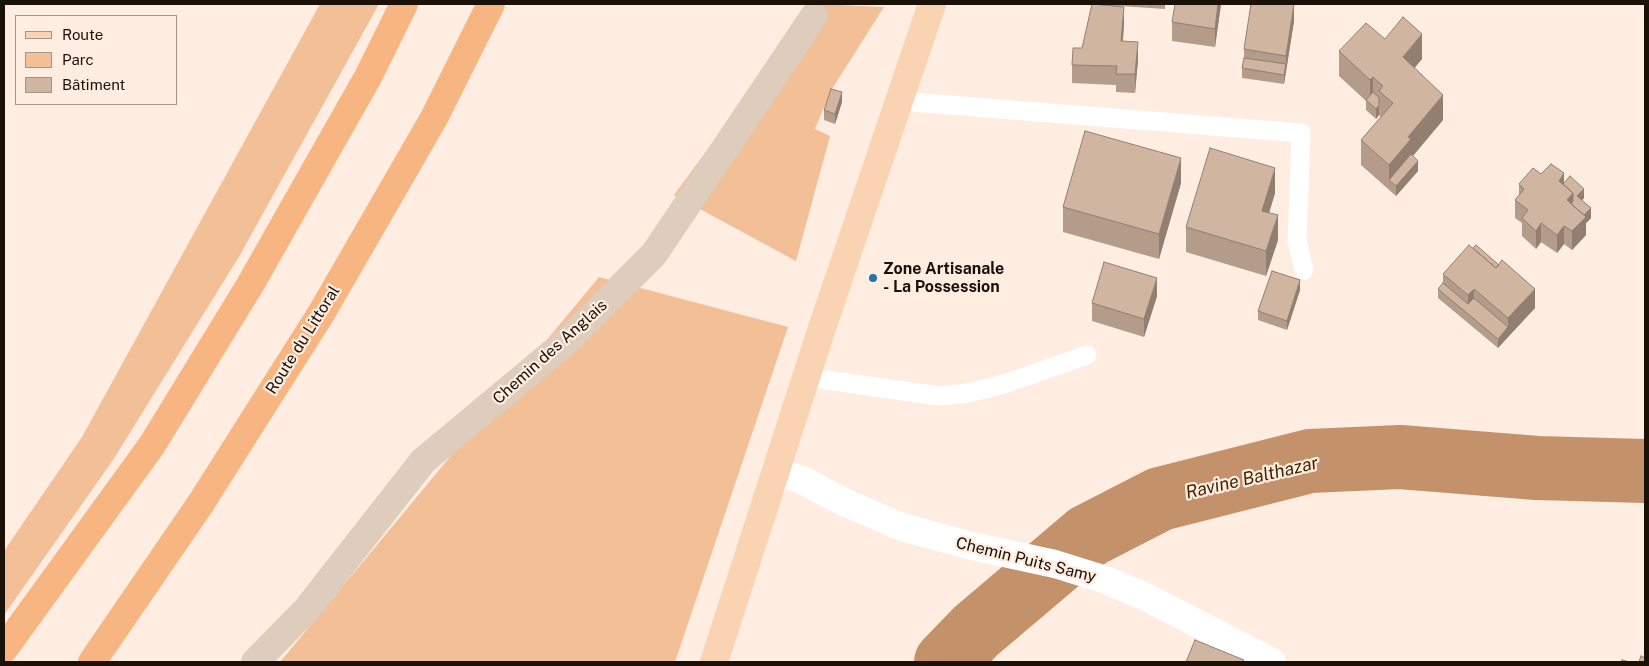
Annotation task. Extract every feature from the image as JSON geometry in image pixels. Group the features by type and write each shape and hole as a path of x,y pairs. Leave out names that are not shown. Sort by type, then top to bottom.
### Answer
{"highway":[{"path":"4,649 152,445 255,277 368,77 404,4"},
{"name":"Route du Littoral","path":"92,662 201,503 322,312 434,118 491,4"}],"main road":[{"path":"714,662 806,377 932,4"}],"street":[{"name":"Chemin des Anglais","path":"255,662 307,608 423,461 567,341 654,254 814,16"},
{"name":"Chemin Puits Samy","path":"775,471 802,480 846,503 902,527 972,546 1055,564 1103,579 1144,596 1272,662"}],"lane":[{"path":"900,101 1301,133 1297,240 1304,270"},
{"path":"806,377 939,396 968,393 1004,384 1087,355"}],"green space":[{"path":"320,4 379,4 240,255 113,460 4,615 4,551 82,437"},
{"path":"815,4 884,7 830,92 815,129 830,136 796,261 674,195"},
{"path":"599,277 788,327 675,662 280,662"}],"building":[{"path":"1092,4 1124,7 1121,41 1138,42 1135,74 1116,74 1117,66 1072,65 1073,48 1082,48"},
{"path":"1175,4 1218,4 1215,29 1172,22"},
{"path":"1251,4 1294,4 1286,56 1244,49"},
{"path":"1403,17 1422,34 1403,57 1443,95 1408,137 1411,139 1389,165 1361,140 1393,103 1379,91 1383,86 1373,77 1370,80 1339,51 1366,23 1385,39"},
{"path":"1244,58 1286,64 1284,75 1242,68"},
{"path":"831,89 842,92 835,114 824,110"},
{"path":"1373,92 1379,98 1379,105 1376,109 1366,100"},
{"path":"1085,131 1181,158 1159,234 1063,207"},
{"path":"1210,148 1275,168 1262,211 1278,215 1266,251 1186,227"},
{"path":"1411,154 1418,161 1396,186 1389,180"},
{"path":"1551,164 1564,173 1559,181 1573,193 1567,200 1586,217 1572,231 1564,226 1557,235 1541,223 1536,231 1522,218 1528,210 1515,200 1524,189 1519,184 1533,168 1541,174"},
{"path":"1570,176 1584,189 1577,196 1591,208 1584,215 1571,204 1573,193 1563,184"},
{"path":"1469,245 1496,268 1502,260 1535,289 1508,318 1474,289 1468,295 1443,274"},
{"path":"1476,245 1499,265 1496,268 1473,248"},
{"path":"1104,262 1157,278 1144,319 1092,303"},
{"path":"1272,271 1300,280 1287,321 1258,311"},
{"path":"1443,283 1468,304 1474,298 1508,327 1498,339 1438,289"},
{"path":"1195,640 1244,660 1243,662 1186,662"},
{"path":"1641,656 1645,658 1645,662 1639,662"}],"waterway":[{"name":"Ravine Balthazar","path":"946,662 976,631 1088,536 1160,499 1310,461 1400,457 1537,468 1645,471"}],"place":[{"name":"Zone Artisanale - La Possession","path":"873,278"}]}
